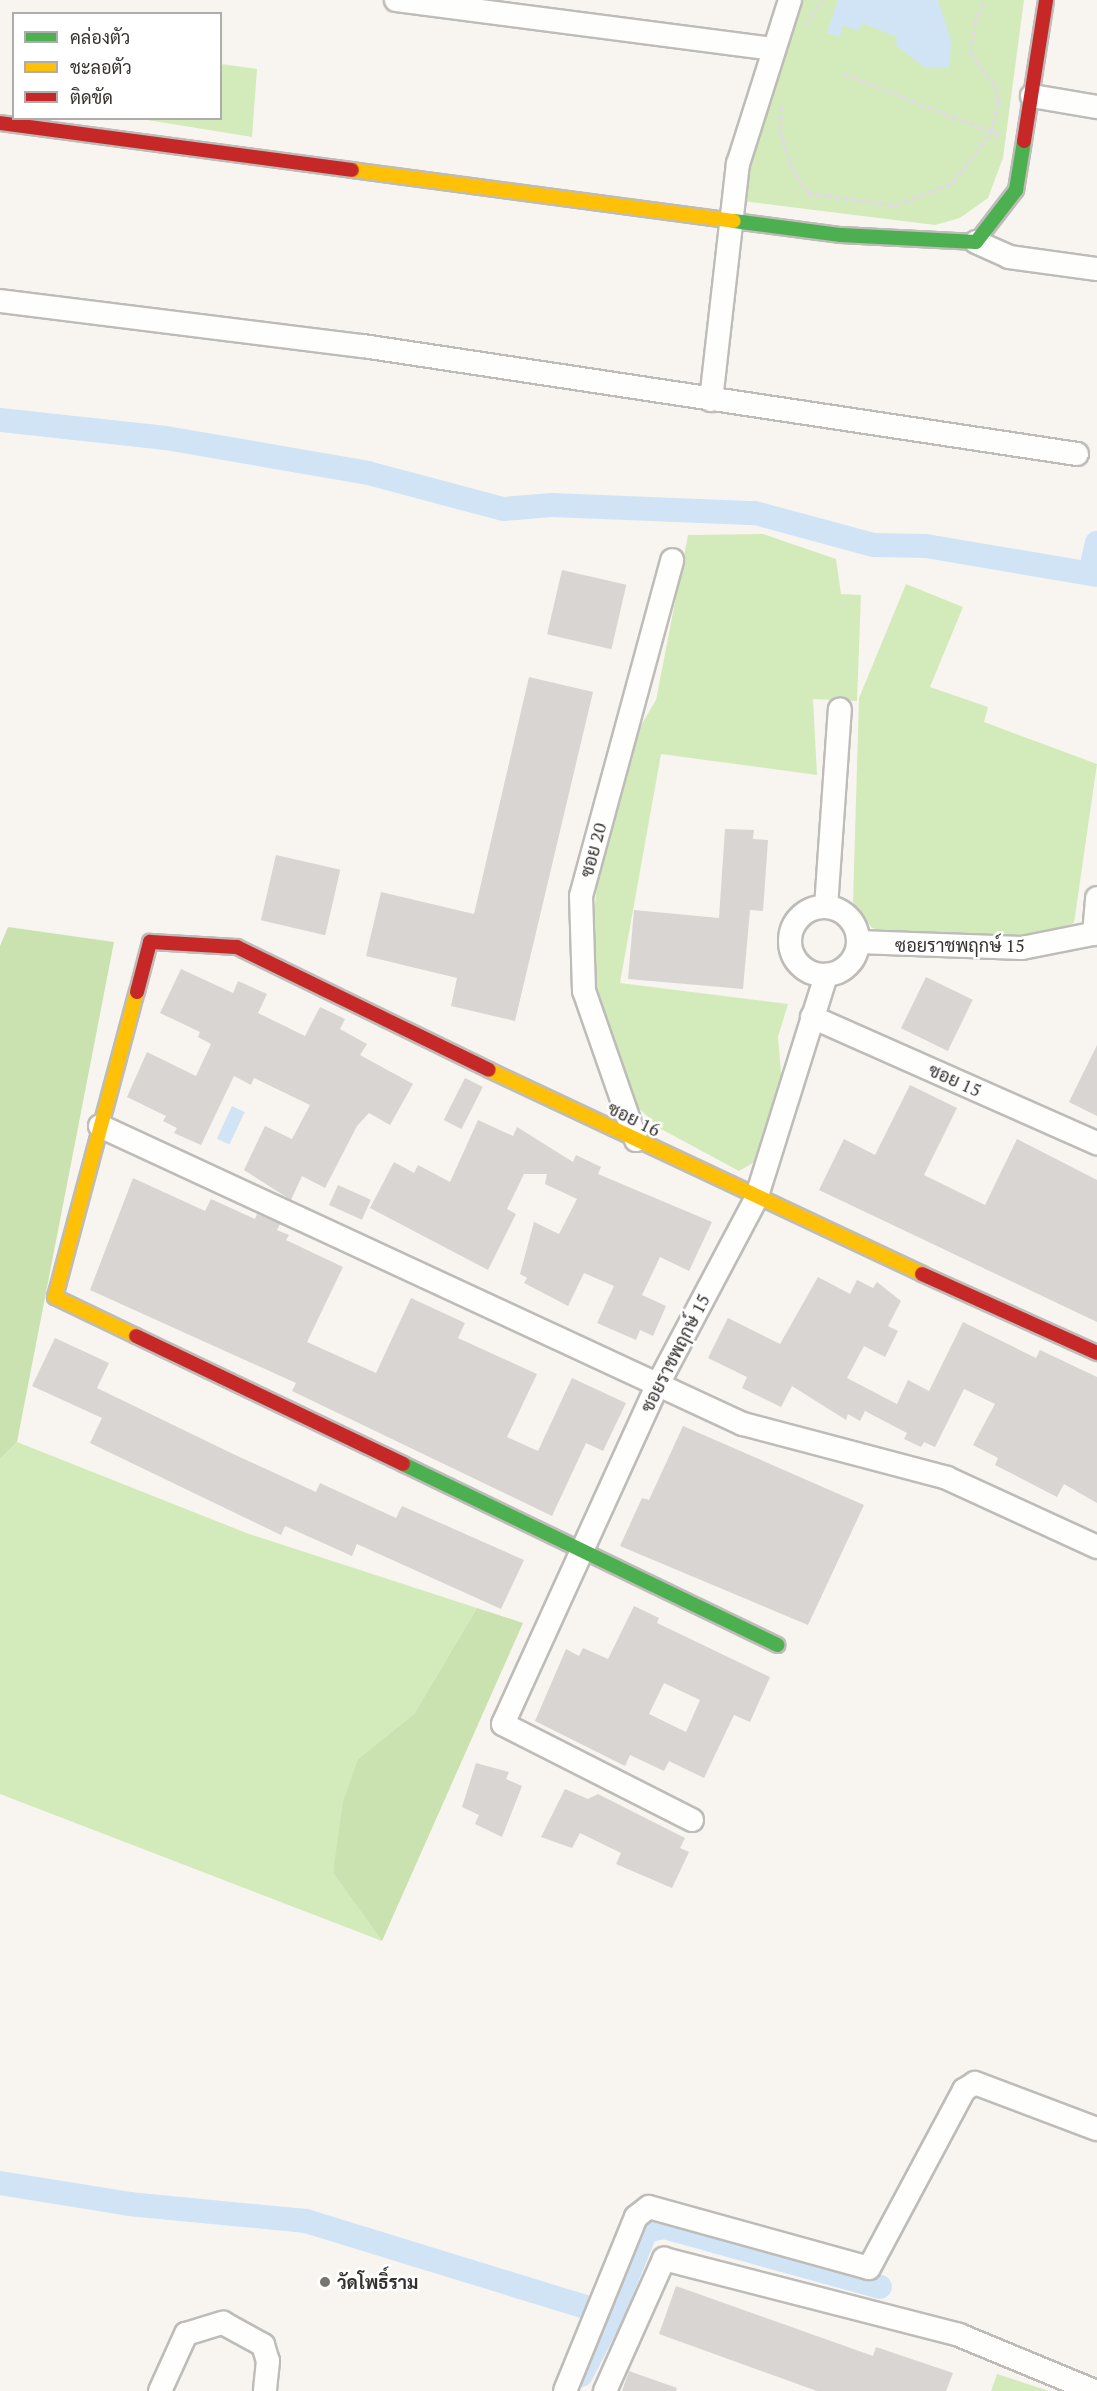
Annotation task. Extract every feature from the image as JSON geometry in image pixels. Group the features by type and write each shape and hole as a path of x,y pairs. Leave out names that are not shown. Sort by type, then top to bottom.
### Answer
{"street":[{"path":"396,0 773,49"},
{"path":"711,400 728,221 738,164 790,0"},
{"path":"976,242 1016,190 1028,141 1046,0"},
{"path":"1032,96 1097,107"},
{"path":"0,123 841,235 976,242 1009,257 1097,269"},
{"path":"0,301 363,346 1077,454"},
{"name":"ซอย 20","path":"636,1140 584,991 580,897 672,560"},
{"path":"826,908 840,709"},
{"path":"1096,934 1097,898"},
{"path":"826,908 852,922 858,942 844,969 826,975 804,969 790,941 796,921 826,908"},
{"name":"ซอยราชพฤกษ์ 15","path":"858,942 1022,948 1096,934"},
{"name":"ซอย 16","path":"100,1125 150,942 237,947 756,1199 1097,1353"},
{"name":"ซอยราชพฤกษ์ 15","path":"692,1820 503,1724 580,1548 657,1386 756,1199 826,975"},
{"name":"ซอย 15","path":"812,1017 1097,1143"},
{"path":"778,1646 580,1548 56,1297 100,1125 657,1386 743,1424 947,1478 1097,1547"},
{"path":"565,2391 636,2217 649,2207 870,2268 964,2090 975,2083 1097,2129"},
{"path":"605,2391 664,2259 959,2335 1094,2391"},
{"path":"160,2391 186,2334 223,2323 263,2345 265,2391"}],"path":[{"path":"803,37 822,0"},
{"path":"781,102 780,131 791,166 807,193 895,206 953,183 971,165 990,134 999,102 995,86 971,55 983,2 976,0"},
{"path":"843,74 990,134 1028,141"}],"green space":[{"path":"804,0 1024,0 1003,158 988,198 960,218 935,225 743,201 759,122"},
{"path":"222,64 257,69 252,137 147,120 222,120"},
{"path":"763,534 836,559 841,594 861,595 857,701 813,699 817,775 661,754 620,983 788,1004 778,1037 782,1084 758,1160 739,1171 661,1129 632,1102 589,971 598,872 634,737 656,700 688,535"},
{"path":"906,584 963,607 930,687 988,707 984,722 1097,764 1074,923 1051,932 970,940 898,935 872,928 853,902 859,698"},
{"path":"8,927 114,942 17,1442 0,1459 0,946"},
{"path":"17,1442 249,1534 477,1608 414,1714 358,1759 333,1873 382,1941 0,1794 0,1459"},
{"path":"477,1608 523,1623 382,1941 333,1873 343,1802 358,1759 414,1714"},
{"path":"997,2374 1049,2391 991,2391"}],"water":[{"path":"838,0 938,0 951,40 950,67 925,68 896,45 897,37 862,23 858,31 843,25 840,37 827,33"},
{"path":"232,1106 245,1112 229,1145 217,1139"}],"building":[{"path":"562,570 626,585 611,649 547,634"},
{"path":"529,677 593,692 515,1021 451,1006 457,978 366,956 381,892 474,914"},
{"path":"725,829 754,830 753,839 768,840 763,911 750,910 743,989 628,979 634,910 719,918"},
{"path":"276,855 340,870 325,935 261,920"},
{"path":"181,969 233,993 238,981 267,994 258,1013 305,1036 320,1007 345,1019 340,1029 367,1044 360,1055 413,1084 390,1125 369,1113 357,1126 325,1188 302,1176 291,1200 244,1170 265,1126 292,1139 310,1105 254,1078 251,1085 234,1076 201,1145 174,1133 177,1128 163,1121 166,1116 127,1097 147,1052 196,1076 211,1044 198,1037 200,1032 160,1013"},
{"path":"926,977 973,1000 948,1051 901,1028"},
{"path":"1097,1045 1097,1116 1069,1102"},
{"path":"465,1078 483,1087 461,1129 444,1120"},
{"path":"910,1085 957,1108 924,1175 985,1205 1017,1139 1097,1180 1097,1322 819,1190 844,1139 875,1155"},
{"path":"478,1120 513,1136 517,1127 573,1162 576,1155 601,1167 598,1174 712,1222 689,1271 660,1257 642,1295 666,1306 653,1336 640,1330 636,1340 597,1323 614,1286 584,1273 568,1306 524,1283 527,1278 520,1274 534,1222 559,1234 577,1199 545,1184 547,1174 524,1174 507,1209 516,1214 488,1270 370,1208 394,1162 414,1173 418,1165 450,1182"},
{"path":"133,1178 205,1211 211,1199 255,1219 257,1214 280,1224 277,1230 289,1235 286,1240 343,1267 307,1342 376,1373 411,1298 465,1323 458,1338 537,1374 507,1437 538,1451 572,1378 626,1403 603,1451 586,1443 552,1516 292,1391 296,1383 90,1290"},
{"path":"338,1185 371,1200 362,1220 329,1205"},
{"path":"818,1277 850,1294 857,1280 873,1288 877,1282 901,1301 888,1326 898,1331 885,1357 864,1346 847,1378 897,1404 908,1380 929,1391 963,1322 1036,1358 1040,1350 1097,1377 1097,1503 1064,1484 1057,1497 995,1465 998,1458 973,1445 995,1404 964,1389 935,1447 924,1442 921,1447 904,1439 907,1433 865,1411 860,1421 848,1414 846,1420 792,1386 781,1407 742,1388 747,1377 708,1358 728,1318 780,1344"},
{"path":"55,1338 109,1363 97,1388 231,1453 316,1492 320,1483 396,1518 402,1506 524,1560 501,1609 357,1544 352,1556 285,1526 281,1535 90,1443 102,1418 32,1386"},
{"path":"683,1426 864,1505 808,1625 620,1546 642,1498 649,1500"},
{"path":"634,1606 659,1618 657,1623 770,1677 750,1722 734,1715 704,1778 669,1761 664,1771 630,1755 625,1766 535,1721 566,1649 579,1656 583,1648 608,1659","holes":["664,1683 700,1700 686,1732 649,1714"]},
{"path":"476,1763 509,1772 506,1779 522,1786 502,1837 475,1824 479,1815 462,1807"},
{"path":"565,1789 588,1799 598,1794 685,1838 680,1848 689,1852 672,1888 616,1864 621,1853 580,1833 572,1848 541,1837"},
{"path":"676,2286 873,2356 876,2347 953,2373 946,2391 817,2391 659,2334"},
{"path":"629,2371 677,2388 676,2391 622,2391"}],"waterway":[{"path":"0,420 166,438 368,473 503,509 552,505 755,513 874,545 926,546 1097,575"},
{"path":"1090,573 1097,543"},
{"path":"0,2183 129,2204 306,2221 612,2315 646,2231 664,2227 880,2287"},
{"path":"581,2375 612,2315"}],"traffic: fast":[{"path":"734,221 841,235 976,242 1016,190 1024,141"},
{"path":"403,1464 778,1645"}],"traffic: slow":[{"path":"352,170 734,221"},
{"path":"136,1336 55,1297 137,992"},
{"path":"489,1070 922,1274"}],"traffic: jam":[{"path":"1024,141 1046,0"},
{"path":"0,123 352,170"},
{"path":"137,992 150,942 237,947 489,1070"},
{"path":"922,1274 1097,1353"},
{"path":"136,1336 403,1464"}],"place":[{"name":"วัดโพธิ์ราม","path":"325,2282"}]}
